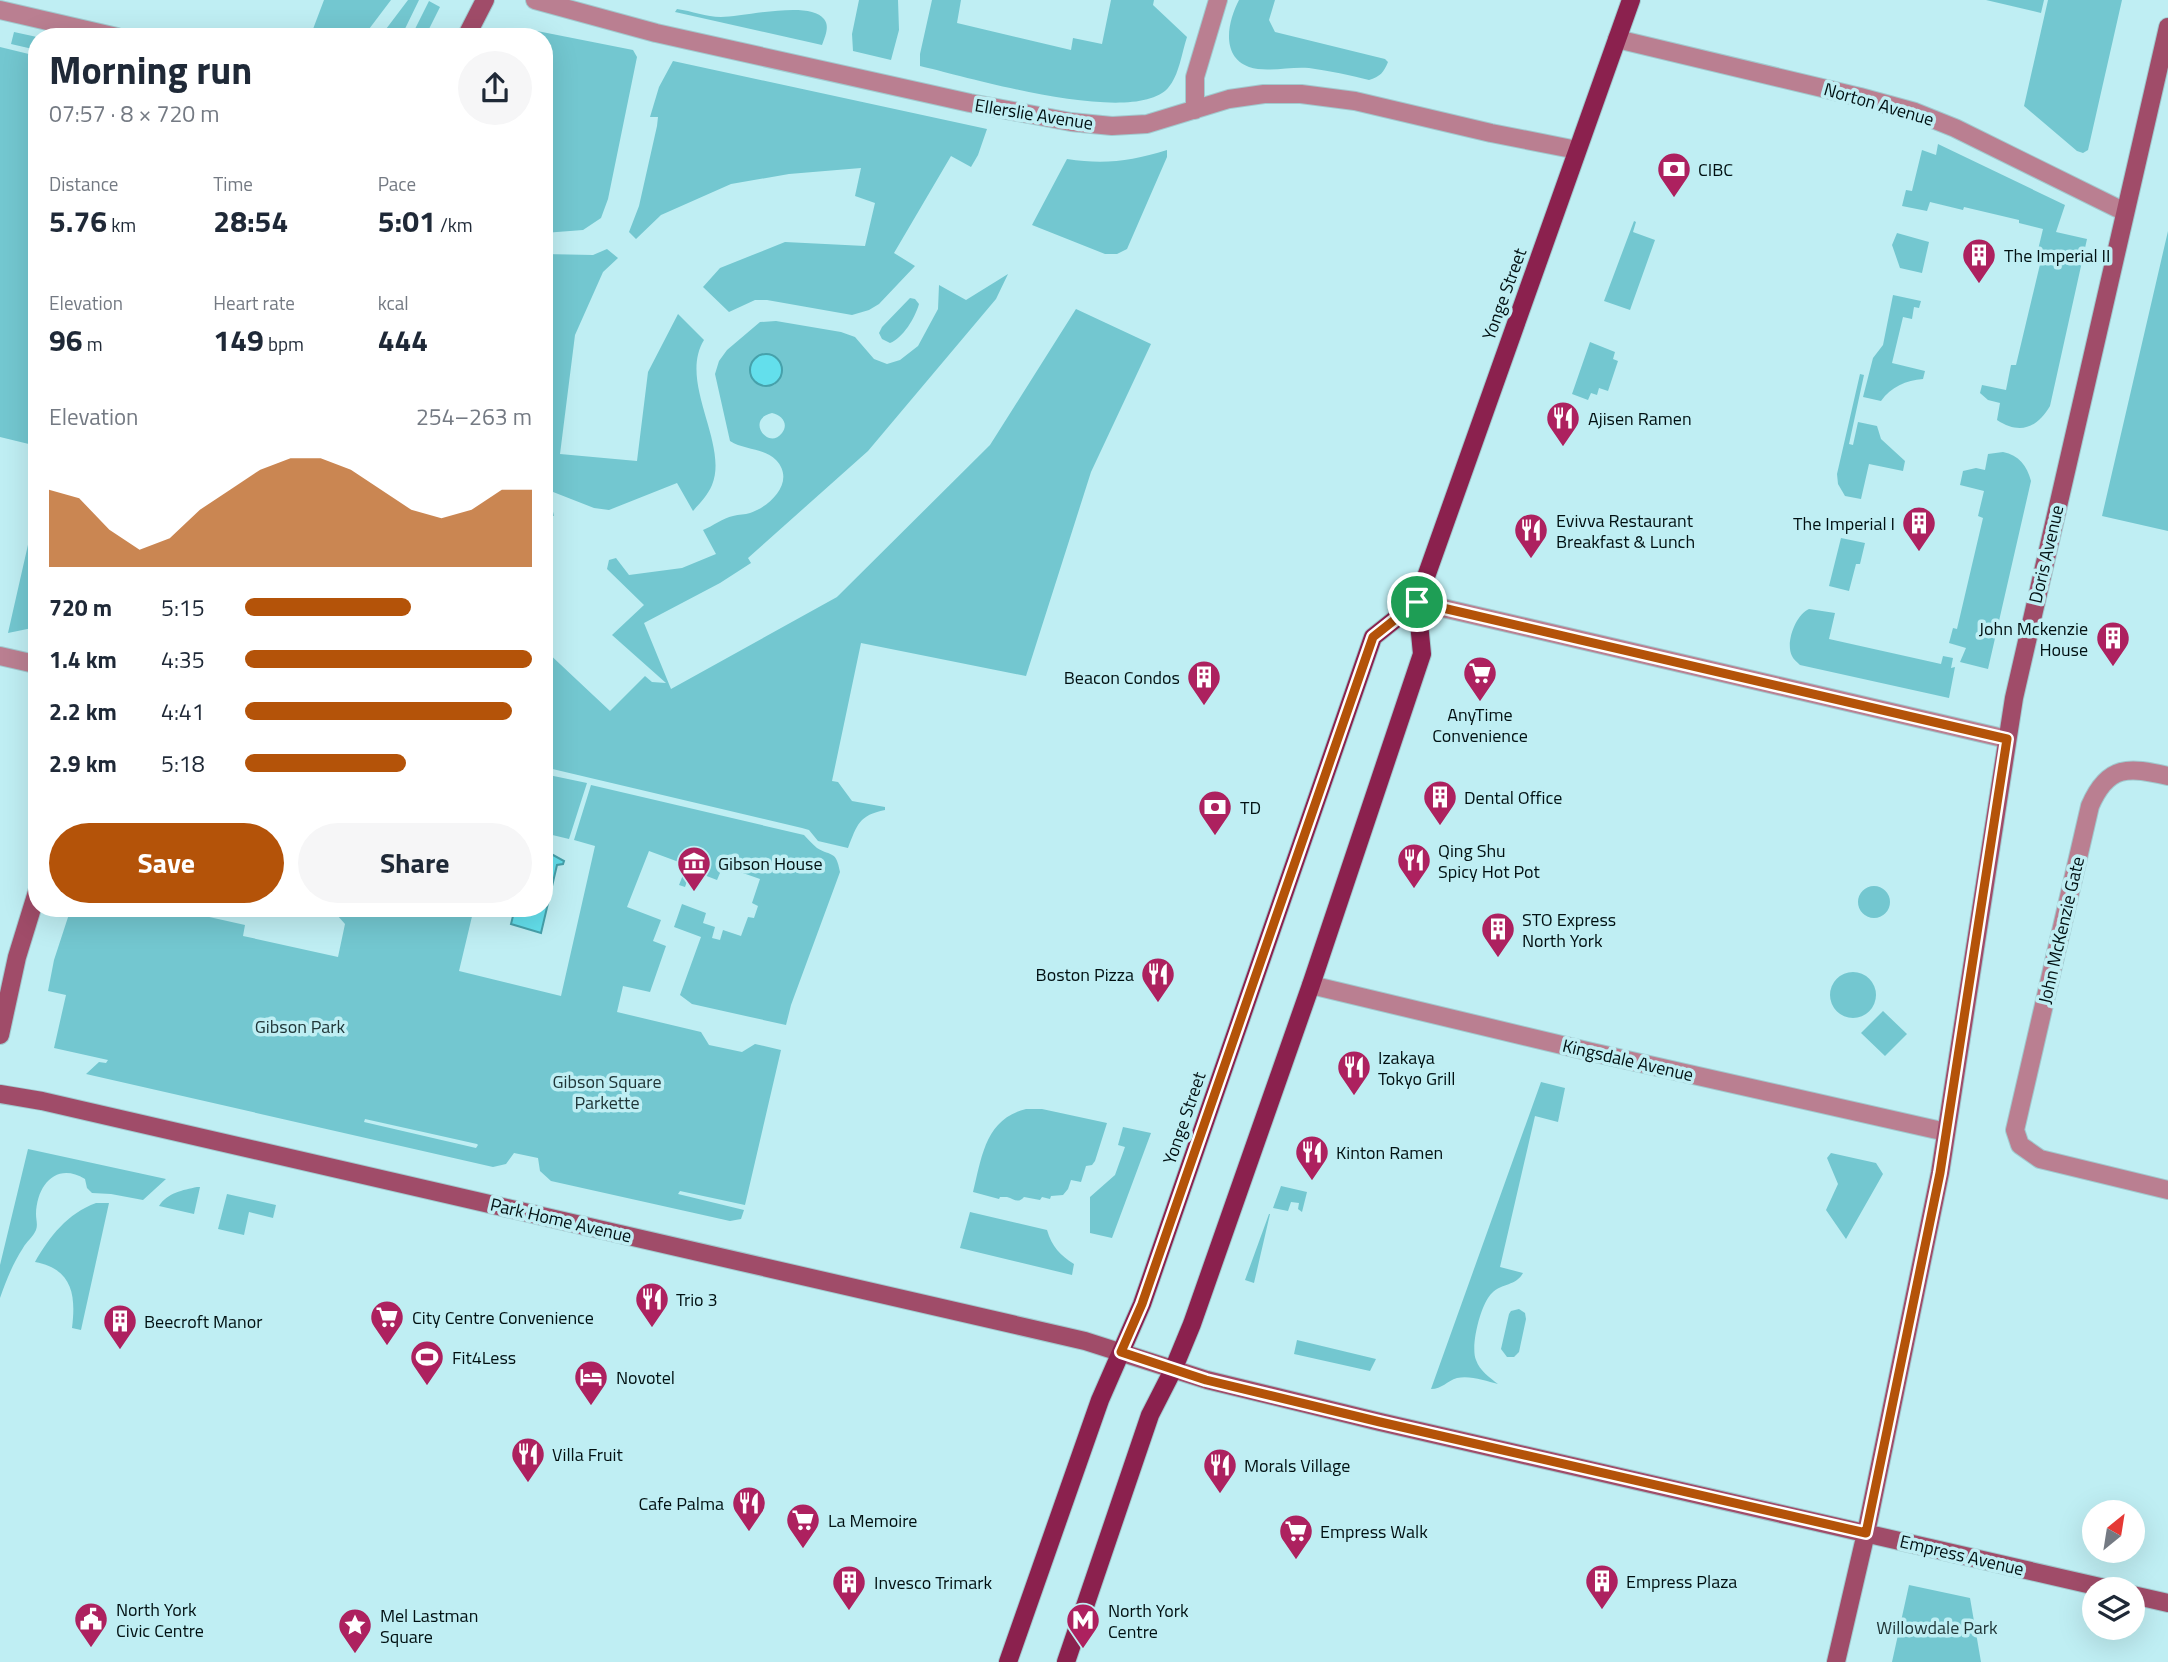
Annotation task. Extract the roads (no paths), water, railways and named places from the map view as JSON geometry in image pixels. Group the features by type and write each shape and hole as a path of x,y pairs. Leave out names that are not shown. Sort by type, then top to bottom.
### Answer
{"main road":[{"name":"Yonge Street","path":"1066,1662 1150,1415 1192,1324 1311,985 1422,654 1417,602 1631,0"},
{"name":"Yonge Street","path":"1008,1662 1100,1400 1142,1304 1373,637 1417,602"}],"street":[{"path":"471,28 485,0"},
{"name":"Ellerslie Avenue","path":"535,0 656,33 1061,121 1112,125 1147,124 1219,101 1246,96 1319,96 1577,150"},
{"path":"1195,110 1195,77 1218,0"},
{"path":"0,10 78,28"},
{"name":"Doris Avenue","path":"1836,1662 1866,1533 1940,1173 2007,739 2024,650 2168,27"},
{"name":"Norton Avenue","path":"1617,39 1914,112 1955,128 2125,212"},
{"path":"1417,602 2007,739"},
{"path":"0,656 28,662"},
{"name":"John McKenzie Gate","path":"2159,774 2132,769 2114,773 2099,787 2090,806 2015,1130 2020,1144 2040,1159 2168,1190"},
{"path":"0,1035 11,981 29,917"},
{"name":"Kingsdale Avenue","path":"1311,985 1946,1132"},
{"name":"Park Home Avenue","path":"0,1094 42,1101 749,1263 1085,1341 1121,1352"},
{"name":"Empress Avenue","path":"1121,1352 1206,1380 1380,1422 2082,1583"},
{"path":"2145,1598 2168,1603"}],"place":[{"name":"CIBC","path":"1674,199"},
{"name":"The Imperial II","path":"1979,285"},
{"name":"Ajisen Ramen","path":"1563,448"},
{"name":"The Imperial I","path":"1919,553"},
{"name":"Evivva Restaurant Breakfast & Lunch","path":"1531,560"},
{"name":"John Mckenzie House","path":"2113,668"},
{"name":"AnyTime Convenience","path":"1480,703"},
{"name":"Beacon Condos","path":"1204,707"},
{"name":"Dental Office","path":"1440,827"},
{"name":"TD","path":"1215,837"},
{"name":"Qing Shu Spicy Hot Pot","path":"1414,890"},
{"name":"Gibson House","path":"694,893"},
{"name":"STO Express North York","path":"1498,959"},
{"name":"Boston Pizza","path":"1158,1004"},
{"name":"Izakaya Tokyo Grill","path":"1354,1097"},
{"name":"Kinton Ramen","path":"1312,1182"},
{"name":"Trio 3","path":"652,1329"},
{"name":"City Centre Convenience","path":"387,1347"},
{"name":"Beecroft Manor","path":"120,1351"},
{"name":"Fit4Less","path":"427,1387"},
{"name":"Novotel","path":"591,1407"},
{"name":"Villa Fruit","path":"528,1484"},
{"name":"Morals Village","path":"1220,1495"},
{"name":"Cafe Palma","path":"749,1533"},
{"name":"La Memoire","path":"803,1550"},
{"name":"Empress Walk","path":"1296,1561"},
{"name":"Empress Plaza","path":"1602,1611"},
{"name":"Invesco Trimark","path":"849,1612"},
{"name":"North York Civic Centre","path":"91,1649"},
{"name":"North York Centre","path":"1083,1650"},
{"name":"Mel Lastman Square","path":"355,1655"}],"park label":[{"name":"Gibson Park","path":"300,1026"},
{"name":"Gibson Square Parkette","path":"607,1091"},
{"name":"Willowdale Park","path":"1937,1627"}]}
